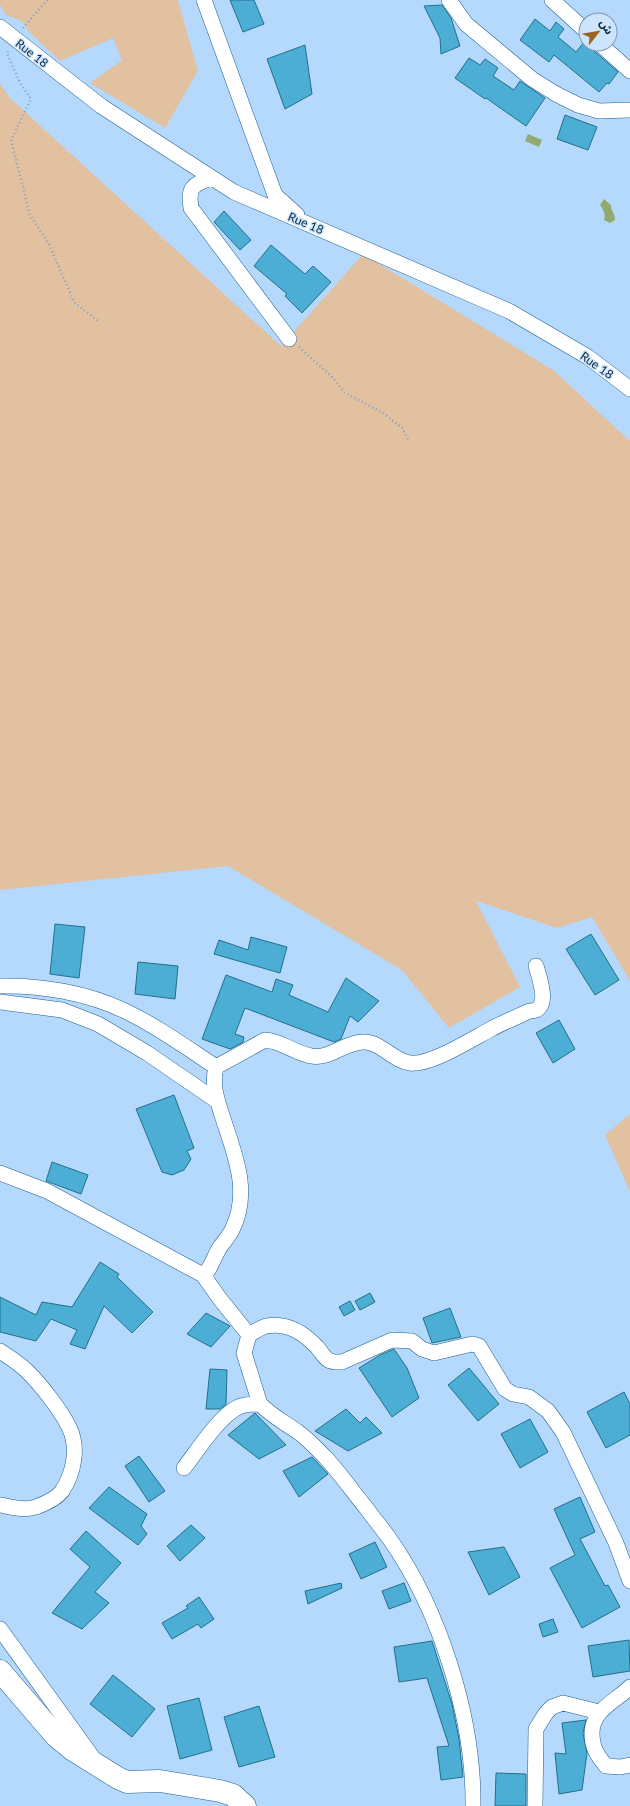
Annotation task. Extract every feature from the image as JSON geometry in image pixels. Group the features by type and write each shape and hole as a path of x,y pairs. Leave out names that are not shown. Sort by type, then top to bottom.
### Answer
{"main road":[{"path":"0,1671 56,1736 73,1750 118,1778 127,1782 160,1781 220,1791 233,1794 245,1806"}],"street":[{"path":"204,0 275,195 304,222"},
{"path":"449,0 466,24 532,79 556,94 578,105 599,111 630,110"},
{"path":"552,0 578,24"},
{"name":"Rue 18","path":"0,27 101,106 234,192 509,311 588,357 630,389"},
{"path":"609,52 630,71"},
{"path":"211,178 200,182 190,189 189,194 191,208 289,339"},
{"path":"203,1275 209,1271 214,1257 232,1230 241,1205 241,1180 217,1101 213,1078 216,1068 229,1059 265,1040 285,1045 311,1056 322,1056 354,1042 365,1041 381,1048 394,1057 409,1063 420,1063 444,1053 527,1012 537,1010 542,1005 543,993 536,966"},
{"path":"0,986 28,987 84,996 105,1002 151,1025 216,1068"},
{"path":"0,1002 62,1010 98,1024 147,1053 217,1101"},
{"path":"0,1173 48,1191 203,1275 249,1335"},
{"path":"473,1806 474,1783 469,1744 455,1682 440,1636 408,1569 389,1538 325,1458 299,1433 273,1416 260,1404 244,1353 249,1335 265,1326 282,1326 296,1329 318,1348 326,1359 333,1362 342,1362 392,1340 412,1341 422,1349 434,1353 472,1344 479,1346 505,1389 513,1394 529,1397 548,1411 564,1432 616,1543 630,1581"},
{"path":"0,1351 26,1370 44,1390 69,1427 73,1439 74,1450 70,1476 61,1492 49,1501 35,1507 21,1509 0,1505"},
{"path":"184,1468 215,1427 228,1414 240,1406 260,1404"},
{"path":"0,1629 97,1764"},
{"path":"630,1687 599,1712 592,1727 592,1745 596,1754 606,1766 620,1767 630,1765"},
{"path":"535,1806 536,1729 543,1717 552,1708 563,1704 599,1712"}],"path":[{"path":"47,0 14,39 7,53 20,83 31,99 11,140 30,215 49,244 74,302 98,321"},
{"path":"289,339 333,378 345,393 383,413 402,428 409,441"}],"shaded area":[{"path":"0,0 178,0 198,71 165,128 90,83 122,60 113,38 60,61 29,32 22,21 6,15 0,5"},
{"path":"0,84 11,99 281,346 363,254 553,370 630,441 630,981 592,917 557,928 476,901 520,987 449,1028 402,970 228,866 0,890"},
{"path":"528,134 542,140 539,147 525,141"},
{"path":"604,199 611,205 615,220 610,223 604,220 604,212 600,205"},
{"path":"630,1114 630,1192 605,1135"}],"building":[{"path":"230,0 254,0 264,24 243,32"},
{"path":"442,5 451,18 460,46 441,54 440,38 424,6"},
{"path":"535,19 550,31 556,22 564,29 558,37 576,52 578,50 578,52 595,52 618,72 609,84 607,83 599,92 554,55 549,62 520,40"},
{"path":"305,45 312,94 285,109 267,59"},
{"path":"469,58 480,65 485,59 498,68 493,76 514,90 520,81 545,98 526,126 455,78"},
{"path":"565,115 597,127 588,150 557,139"},
{"path":"224,211 251,240 240,250 214,222"},
{"path":"271,245 305,274 313,266 331,282 302,313 285,296 287,294 254,266"},
{"path":"55,924 85,927 79,978 50,974"},
{"path":"591,934 619,980 595,995 566,949"},
{"path":"251,937 287,947 280,973 214,954 219,940 248,950"},
{"path":"138,962 178,966 175,999 135,994"},
{"path":"226,975 272,992 276,979 293,985 289,995 328,1012 346,978 379,1001 358,1022 350,1016 341,1039 334,1042 245,1008 235,1034 244,1037 243,1042 230,1049 202,1039"},
{"path":"559,1020 575,1049 553,1063 536,1033"},
{"path":"174,1095 194,1148 187,1151 191,1159 184,1170 172,1175 162,1172 136,1109"},
{"path":"52,1162 88,1175 81,1194 46,1181"},
{"path":"100,1262 119,1274 117,1277 153,1312 132,1333 104,1306 85,1349 70,1344 77,1330 51,1319 36,1341 0,1332 0,1297 36,1315 42,1302 72,1307"},
{"path":"370,1293 375,1302 360,1310 355,1301"},
{"path":"350,1301 355,1310 344,1316 339,1307"},
{"path":"450,1308 461,1337 432,1343 423,1318"},
{"path":"206,1313 230,1326 211,1347 187,1334"},
{"path":"394,1349 407,1368 419,1398 392,1417 359,1368 380,1355"},
{"path":"469,1368 499,1404 478,1421 448,1385"},
{"path":"210,1369 227,1370 226,1404 220,1409 206,1409"},
{"path":"624,1392 630,1404 630,1435 606,1448 587,1412"},
{"path":"346,1409 360,1423 366,1417 382,1433 348,1451 315,1431"},
{"path":"255,1413 286,1445 259,1459 228,1435"},
{"path":"530,1419 548,1452 520,1468 501,1434"},
{"path":"139,1456 165,1491 149,1502 125,1466"},
{"path":"312,1457 328,1474 299,1497 283,1471"},
{"path":"109,1487 147,1514 141,1526 147,1534 138,1545 89,1508"},
{"path":"580,1497 595,1532 580,1539 605,1586 608,1585 620,1607 582,1628 550,1568 575,1555 554,1509"},
{"path":"191,1525 205,1538 180,1561 167,1546"},
{"path":"86,1531 121,1563 95,1592 109,1603 82,1629 52,1613 90,1567 70,1549"},
{"path":"375,1542 387,1567 361,1579 349,1554"},
{"path":"504,1547 520,1577 489,1595 468,1552"},
{"path":"341,1583 342,1588 308,1604 305,1591"},
{"path":"404,1583 411,1601 389,1609 382,1591"},
{"path":"199,1597 214,1619 201,1628 198,1624 172,1639 162,1623 188,1608 186,1606"},
{"path":"553,1619 558,1632 543,1637 539,1624"},
{"path":"629,1640 630,1671 593,1677 588,1646"},
{"path":"432,1641 452,1704 459,1739 463,1777 441,1780 437,1747 449,1746 427,1678 399,1682 394,1647"},
{"path":"113,1675 155,1709 132,1737 90,1704"},
{"path":"199,1698 212,1750 180,1759 167,1706"},
{"path":"259,1706 275,1757 239,1767 224,1717"},
{"path":"586,1720 583,1733 587,1753 582,1790 559,1794 555,1753 566,1754 562,1723"},
{"path":"496,1773 526,1774 526,1806 495,1806"}]}
